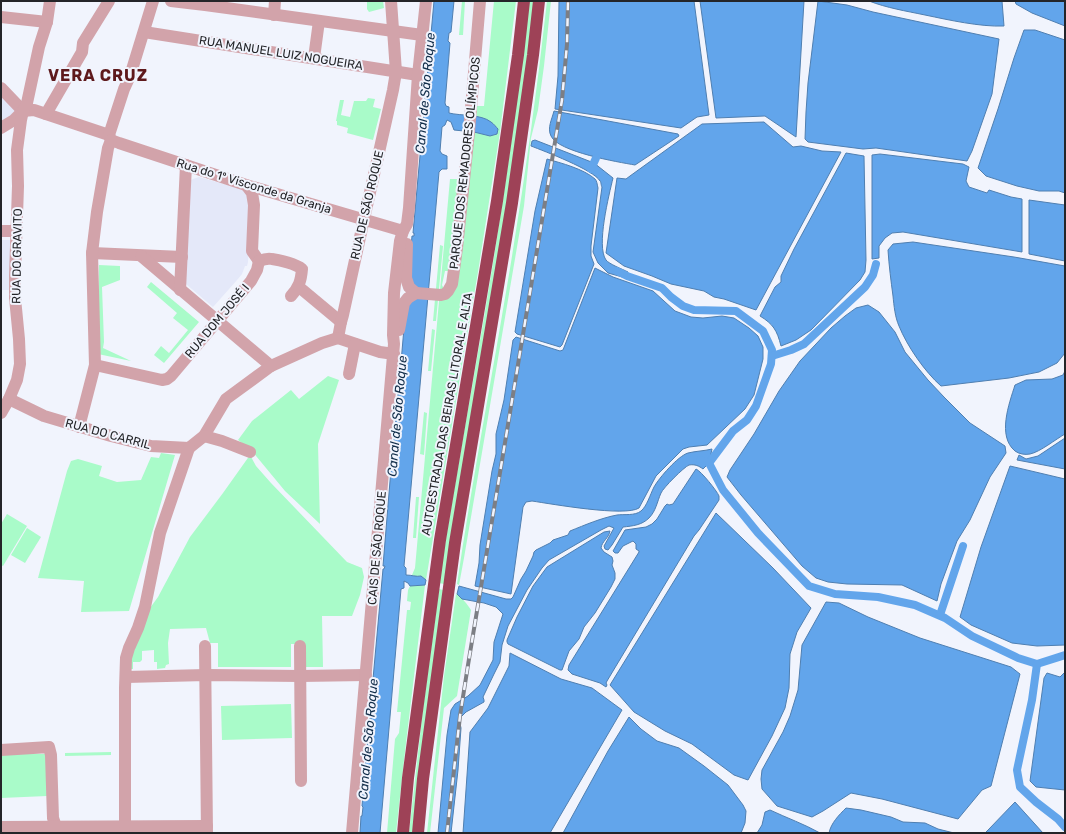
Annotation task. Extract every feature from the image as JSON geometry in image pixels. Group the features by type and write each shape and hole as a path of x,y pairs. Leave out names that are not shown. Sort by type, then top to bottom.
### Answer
{"highway":[{"name":"AUTOESTRADA DAS BEIRAS LITORAL E ALTA","path":"403,833 408,778 440,540 497,201 518,56 524,1"},
{"path":"418,833 423,779 455,543 512,203 533,55 539,1"}],"street":[{"name":"RUA DO GRAVITO","path":"1,413 17,380 20,364 15,298 18,186 17,150 23,111 27,103 39,47 47,22 50,1"},
{"path":"46,114 82,52 83,43 109,1"},
{"path":"79,427 95,365 92,253 97,212 108,148 124,89 130,76 154,1"},
{"path":"171,1 205,3 274,15 422,35"},
{"path":"274,15 275,1"},
{"name":"RUA DE SÃO ROQUE","path":"338,338 396,72 391,1"},
{"name":"CAIS DE SÃO ROQUE","path":"352,833 396,344 392,336 394,293 400,241 407,224 409,208 418,75 426,1"},
{"name":"PARQUE DOS REMADORES OLÍMPICOS","path":"416,293 445,294 450,288 454,272 458,248 480,1"},
{"path":"1,17 47,22"},
{"path":"314,58 319,21"},
{"name":"RUA MANUEL LUIZ NOGUEIRA","path":"144,32 418,75"},
{"path":"1,88 23,111 14,120 1,128"},
{"name":"Rua do 1º Visconde da Granja","path":"23,111 34,110 246,185 403,231"},
{"path":"180,290 186,165"},
{"path":"246,185 252,193 254,205 252,251 259,261 271,259 298,265 302,269 302,276 295,292 341,322"},
{"path":"1,231 16,231"},
{"path":"125,826 126,663 150,588 154,558 160,533 189,448 204,436 226,399 270,366 322,343 338,338 380,352 396,344 404,303 408,298 416,293 409,286 406,278 407,237 403,231"},
{"path":"92,253 182,257"},
{"path":"141,256 270,366"},
{"name":"RUA DOM JOSÉ I","path":"95,365 162,380 167,379 251,281 257,270 259,261"},
{"path":"349,374 355,344"},
{"name":"RUA DO CARRIL","path":"9,399 44,416 79,427 151,446 189,448"},
{"path":"204,436 222,440 250,452"},
{"path":"1,827 57,830 125,826 207,830 205,646"},
{"path":"300,646 301,781"},
{"path":"126,677 366,675"},
{"path":"1,750 49,747 51,755 53,818 57,830"}],"shaded area":[{"path":"1,88 23,111 1,128"},
{"path":"199,177 242,189 248,195 250,231 247,266 245,266 242,274 213,307 186,284 188,183"},
{"path":"1,240 12,240 11,290 1,290"}],"green space":[{"path":"383,1 384,8 369,12 367,9 367,2"},
{"path":"462,1 465,1 463,35 459,35"},
{"path":"494,1 516,1 500,132 426,580 421,576 417,577 412,575 415,568 450,179 459,179 455,223 448,271 445,271 442,285 446,293 474,132 490,136 497,134 498,129 490,121 476,116 477,106 484,106"},
{"path":"529,1 534,1 511,179 444,584 439,583 507,174"},
{"path":"547,1 551,1 544,66 538,110 531,138 524,206 459,585 457,584 468,512 523,187"},
{"path":"368,98 375,99 373,107 381,109 373,140 347,133 348,128 337,125 336,121 340,100 344,100 341,115 350,117 354,101 366,101"},
{"path":"440,245 443,246 436,321 433,321"},
{"path":"99,265 120,266 120,280 102,287 103,348 131,361 98,354"},
{"path":"151,282 199,322 164,363 154,355 161,346 169,353 188,330 173,318 177,313 147,287"},
{"path":"432,329 435,330 431,371 428,371"},
{"path":"328,376 339,380 318,444 320,524 285,491 251,450 238,440 252,421 291,390 299,399"},
{"path":"424,412 427,413 424,455 420,454"},
{"path":"161,453 175,455 129,611 81,612 84,581 38,578 71,461 78,459 102,466 99,476 117,482 141,480 151,457 159,458"},
{"path":"250,455 256,466 271,483 347,562 362,568 364,577 360,595 352,616 322,616 323,667 305,667 305,644 291,644 291,667 218,667 218,643 210,643 206,628 170,629 168,643 169,664 166,665 165,668 157,669 157,662 154,662 154,650 142,651 142,660 140,662 133,662 133,669 129,669 130,661 150,608 158,597 190,537"},
{"path":"416,497 419,497 416,538 413,538"},
{"path":"7,514 27,526 3,566 1,565 1,524"},
{"path":"27,528 41,537 25,563 11,555"},
{"path":"425,585 396,833 387,833 395,739 399,733 401,712 397,712 407,610 410,610 411,602 407,601 408,590 410,586"},
{"path":"439,589 443,590 413,833 409,833 423,709"},
{"path":"456,594 471,610 457,696 444,708 430,833 427,833 444,676"},
{"path":"291,704 292,738 222,740 221,706"},
{"path":"111,752 111,755 65,756 65,753"},
{"path":"1,753 46,754 47,796 1,798"}],"water":[{"name":"Canal de São Roque","path":"434,1 454,1 451,32 449,33 448,41 450,43 445,103 446,106 449,107 449,113 476,116 487,119 498,129 497,134 490,136 474,132 454,130 451,122 447,120 445,125 442,127 440,151 442,154 447,156 447,169 442,169 439,172 404,566 406,568 406,575 421,576 426,580 425,585 410,586 404,581 404,588 401,589 380,833 360,833 366,757 368,757 369,719 371,719 370,712 383,569 385,566 383,566 392,457 394,457 395,454 393,453 399,384 401,384 402,375 400,374 412,236 414,236 413,233"},
{"path":"559,1 694,1 709,115 697,117 681,128 555,109 558,76"},
{"path":"700,1 804,1 796,137 765,116 716,118"},
{"path":"818,1 847,5 999,39 992,94 967,161 876,148 863,149 808,142 805,139 808,83"},
{"path":"869,1 1002,1 1004,26 954,21 883,6"},
{"path":"1015,1 1065,1 1065,26 1032,13 1016,4"},
{"path":"1024,30 1035,30 1065,40 1065,193 1059,191 1039,191 1017,186 986,176 978,168"},
{"path":"554,111 678,134 679,136 635,165 589,155 565,147 556,142 550,133 550,124"},
{"path":"764,122 793,147 801,146 822,151 841,152 756,310 714,297 704,291 671,284 624,266 606,253 617,178 626,179 702,124"},
{"path":"535,140 594,163 613,178 604,220 602,244 603,253 608,262 628,272 626,278 608,273 598,263 593,252 602,187 600,181 579,166 531,146 532,141"},
{"path":"846,153 864,156 865,272 860,280 811,330 796,340 781,346 774,328 760,316 775,287 781,282 781,276 794,249"},
{"path":"880,154 963,164 969,167 966,181 969,187 987,193 989,190 1022,199 1022,252 903,232 892,233 885,238 879,246 879,258 872,259 872,155"},
{"path":"547,159 585,172 595,179 598,188 591,246 591,256 594,264 560,347 517,334 515,332 535,211"},
{"path":"1029,200 1065,205 1065,261 1029,254"},
{"path":"913,242 1065,266 1065,353 1057,363 1039,372 1009,378 941,386 923,366 902,334 894,308 888,250 893,244"},
{"path":"595,268 613,277 653,291 675,311 691,317 703,318 722,316 734,318 749,328 758,336 763,347 763,359 754,395 745,409 707,445 683,449 656,476 639,508 631,510 604,511 532,501 526,502 523,507 511,594 475,586 480,545 496,454 496,434 504,400 513,340 516,337 560,351 563,350"},
{"path":"868,305 879,312 895,332 905,352 944,397 970,423 1005,446 1006,453 990,477 970,520 957,541 941,584 937,601 902,585 847,584 828,582 816,578 802,566 727,477 779,391 800,361 831,328 845,316 856,308"},
{"path":"1065,371 1065,434 1034,453 1020,454 1010,445 1006,429 1008,410 1015,385 1026,380 1052,379 1063,375"},
{"path":"1065,438 1065,469 1017,460 1019,455 1026,459 1038,456"},
{"path":"712,449 709,463 703,469 697,466 689,465 683,470 669,482 663,490 655,509 649,518 640,524 623,527 608,550 605,549 604,546 614,528 609,526 549,560 542,568 527,590 508,626 502,645 500,662 483,697 484,702 466,712 459,719 461,728 451,833 438,833 447,735 451,710 455,704 468,696 480,685 493,660 494,642 503,614 496,607 462,599 457,594 459,586 506,599 511,599 536,550 553,540 568,535 570,531 593,522 617,515 639,513 645,506 660,478 679,458 688,453"},
{"path":"1010,466 1065,479 1065,645 1037,646 1012,643 971,625 960,617 981,547"},
{"path":"696,469 705,477 715,490 719,496 719,500 694,536 607,681 606,687 600,683 572,674 568,670 569,665 639,552 633,541 623,546 618,553 613,551 625,530 646,527 652,524 667,504 673,504"},
{"path":"716,513 773,568 811,608 797,632 790,654 789,688 785,708 772,736 748,780 734,775 692,744 665,731 634,712 610,685"},
{"path":"610,531 601,548 612,557 615,579 595,613 584,627 579,639 569,651 562,670 508,644 507,640 517,617 533,586 547,567 604,532"},
{"path":"826,602 839,603 868,617 920,638 1011,667 1020,674 991,786 982,790 958,819 882,799 851,793 812,817 777,806 762,789 762,770 783,732 790,716 798,690 802,645"},
{"path":"510,653 561,679 592,688 622,710 550,833 463,833 470,732 488,708 509,666"},
{"path":"1065,672 1065,790 1036,787 1030,781 1044,678 1047,673 1060,677"},
{"path":"629,717 641,729 657,741 679,748 728,785 746,811 745,823 741,833 563,833 608,751"},
{"path":"1015,802 1043,833 985,833 989,829"},
{"path":"846,808 891,817 903,822 925,823 938,829 954,833 829,833 833,823"},
{"path":"770,810 820,833 757,833 762,825 765,812"}],"waterway":[{"path":"591,169 596,158"},
{"path":"772,356 804,344 865,287 873,275 876,264"},
{"path":"617,271 662,288 683,306 694,310 736,311 763,331 772,350 771,364 756,406 747,420 733,431 709,463"},
{"path":"700,460 709,463 723,490 758,533 809,586 835,594 878,597 915,605 945,618 972,636 1018,658 1037,664 1065,655"},
{"path":"940,615 963,546"},
{"path":"1037,664 1032,700 1017,770 1020,787 1058,819 1065,827"}],"railway":[{"path":"447,833 460,716 468,665 562,100 567,44 568,1"}],"district":[{"name":"VERA CRUZ","path":"98,75"}]}
